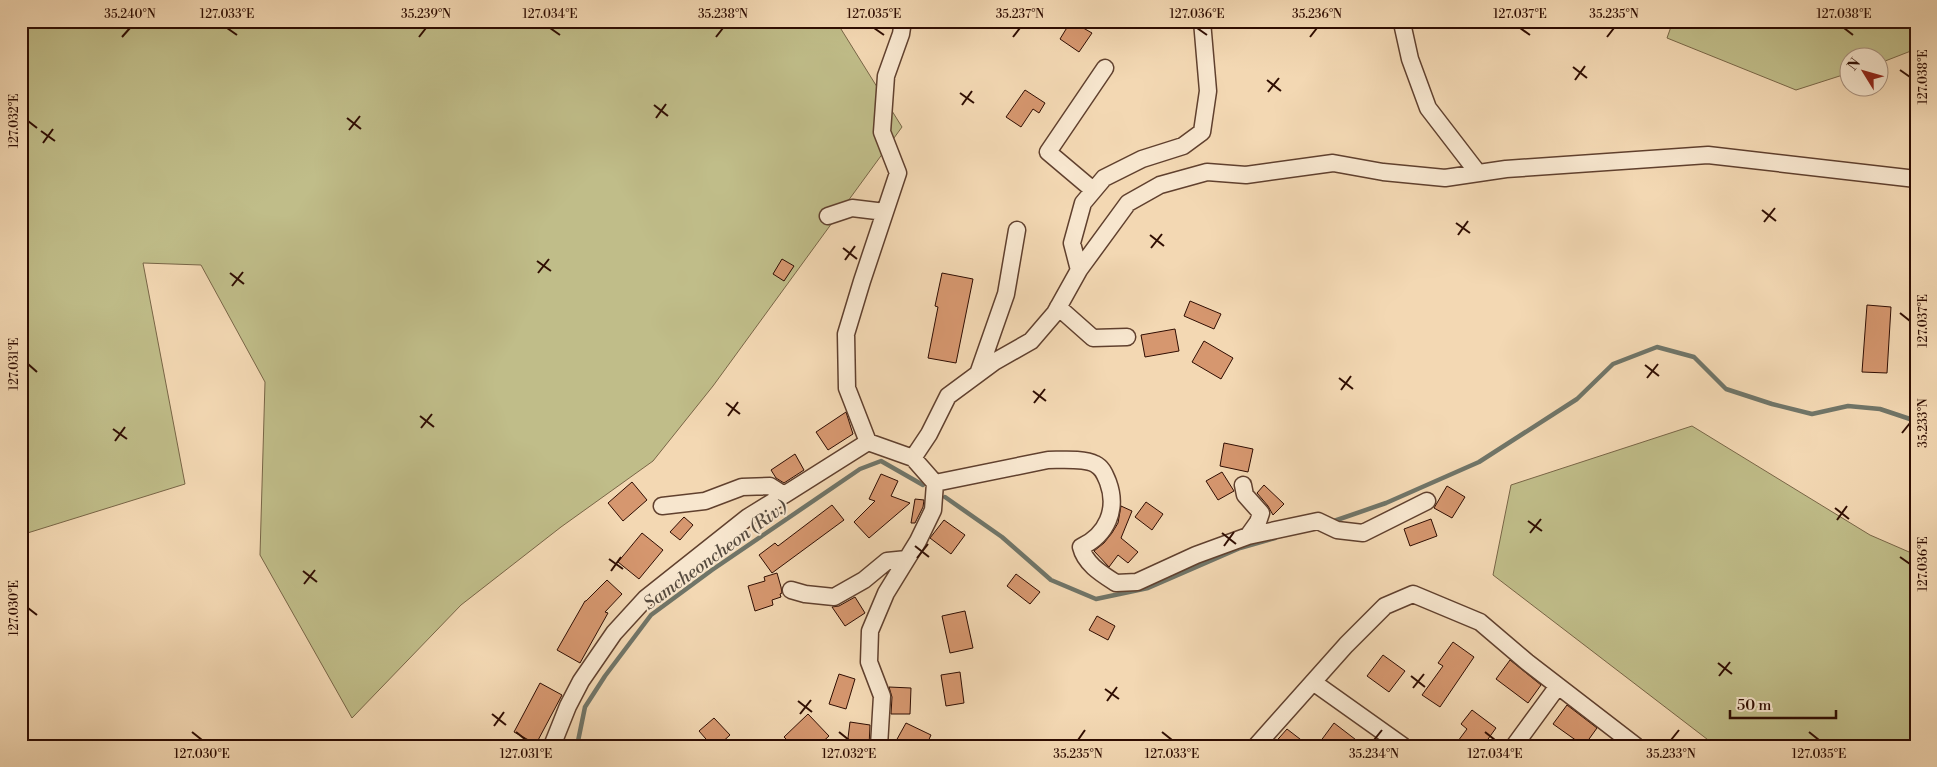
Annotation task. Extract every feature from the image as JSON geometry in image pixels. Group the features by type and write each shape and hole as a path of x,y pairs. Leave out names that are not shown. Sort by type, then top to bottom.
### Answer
{"street":[{"path":"879,746 882,696 869,662 870,631 886,593 907,559 933,510 935,483 912,458 868,442 847,388 846,334 898,173 882,132 886,76 901,34 903,21"},
{"path":"1079,270 1072,243 1083,203 1093,190 1104,178 1142,159 1183,146 1202,132 1208,91 1202,21"},
{"path":"1404,21 1402,23 1410,59 1428,108 1478,173"},
{"path":"1093,190 1048,152 1105,68"},
{"path":"912,458 929,434 948,396 994,362 1031,341 1058,307 1079,270 1128,203 1160,185 1207,172 1246,175 1333,164 1383,172 1445,178 1506,169 1708,155 1916,179"},
{"path":"828,216 852,208 885,212"},
{"path":"978,374 1006,294 1017,230"},
{"path":"1058,307 1093,338 1127,337"},
{"path":"552,746 568,706 581,681 614,633 646,598 748,517 868,442"},
{"path":"935,483 1048,460 1094,463 1103,470 1110,488 1112,510 1108,524 1093,542 1081,547 1083,556 1096,569 1116,583 1137,582 1196,555 1248,536 1318,521 1335,530 1363,533 1427,502"},
{"path":"1244,485 1244,496 1261,513 1258,522 1248,536"},
{"path":"662,506 704,501 742,487 770,486 784,495"},
{"path":"790,590 805,594 834,597 864,580 887,561 907,559"},
{"path":"1256,746 1346,645 1385,606 1413,594 1480,622 1558,686 1636,746"},
{"path":"1313,682 1403,746"},
{"path":"1514,746 1558,686"}],"shaded area":[{"path":"21,21 836,21 902,127 713,386 653,461 561,527 461,605 352,718 260,555 265,382 201,265 143,263 185,484 21,535"},
{"path":"1673,21 1916,21 1916,49 1890,59 1890,48 1840,48 1840,76 1796,90 1667,38"},
{"path":"1692,426 1870,535 1916,555 1916,746 1716,746 1493,575 1511,485"}],"building":[{"path":"1071,21 1092,33 1079,52 1060,39"},
{"path":"1025,90 1045,103 1039,113 1033,109 1021,127 1006,117"},
{"path":"782,259 794,266 784,281 773,274"},
{"path":"942,273 973,279 956,363 928,358 938,307 935,306"},
{"path":"1190,301 1221,314 1214,329 1184,316"},
{"path":"1867,305 1891,307 1887,373 1862,372"},
{"path":"1175,329 1179,351 1145,357 1141,335"},
{"path":"1204,341 1233,358 1221,379 1192,362"},
{"path":"846,412 853,434 828,450 816,432"},
{"path":"1224,443 1253,449 1248,472 1220,466"},
{"path":"795,454 804,470 784,483 776,478 771,470"},
{"path":"1222,472 1234,491 1218,500 1206,481"},
{"path":"881,474 898,481 891,496 910,503 869,538 854,522 875,501 869,499"},
{"path":"632,482 647,500 623,521 608,503"},
{"path":"1264,485 1284,504 1273,515 1257,493"},
{"path":"1447,486 1465,497 1452,518 1434,508"},
{"path":"915,499 924,500 923,507 915,523 911,523"},
{"path":"1146,502 1163,514 1152,530 1135,517"},
{"path":"832,505 844,520 772,573 759,555 775,543 778,546"},
{"path":"1121,506 1132,511 1121,538 1138,552 1128,563 1118,555 1109,567 1094,551 1104,543 1118,523"},
{"path":"684,517 693,525 680,540 670,532"},
{"path":"1431,519 1437,536 1410,546 1404,529"},
{"path":"944,520 965,535 951,554 930,538"},
{"path":"642,533 663,550 639,579 618,562"},
{"path":"777,573 782,593 780,594 781,597 772,600 773,605 755,611 748,586 765,581 764,577"},
{"path":"1016,574 1040,592 1030,604 1007,586"},
{"path":"607,580 622,594 605,612 608,613 580,663 557,650 585,601"},
{"path":"855,597 865,613 845,626 832,607 839,606"},
{"path":"965,611 973,648 950,653 942,616"},
{"path":"1097,616 1115,626 1108,640 1089,630"},
{"path":"1453,642 1474,657 1440,707 1422,695 1443,666 1438,663"},
{"path":"1383,655 1405,671 1389,692 1367,676"},
{"path":"1510,660 1541,685 1528,703 1496,679"},
{"path":"960,672 964,703 946,706 941,675"},
{"path":"839,674 855,679 846,709 829,704"},
{"path":"540,683 562,695 536,744 514,732"},
{"path":"889,687 911,688 910,714 891,714 892,697"},
{"path":"1567,705 1597,728 1584,746 1553,724"},
{"path":"1472,710 1496,728 1483,746 1465,746 1458,741 1467,729 1461,724"},
{"path":"808,714 829,736 818,746 793,746 784,737"},
{"path":"714,718 730,735 718,746 712,746 699,731"},
{"path":"850,722 870,725 869,746 847,746"},
{"path":"906,723 931,735 926,746 906,746 896,741"},
{"path":"1334,723 1364,746 1317,746"},
{"path":"1287,729 1309,746 1272,746"}],"waterway":[{"name":"Samcheoncheon (Riv.)","path":"1331,522 1386,503 1479,462 1577,399 1613,364 1657,347 1694,357 1726,389 1772,404 1812,414 1848,406 1880,409 1916,421"},
{"name":"Samcheoncheon (Riv.)","path":"577,746 585,707 605,676 651,615 712,570 860,469 881,461 923,485"},
{"name":"Samcheoncheon (Riv.)","path":"945,497 1002,537 1051,580 1096,599 1148,588 1240,548 1275,538"}]}
